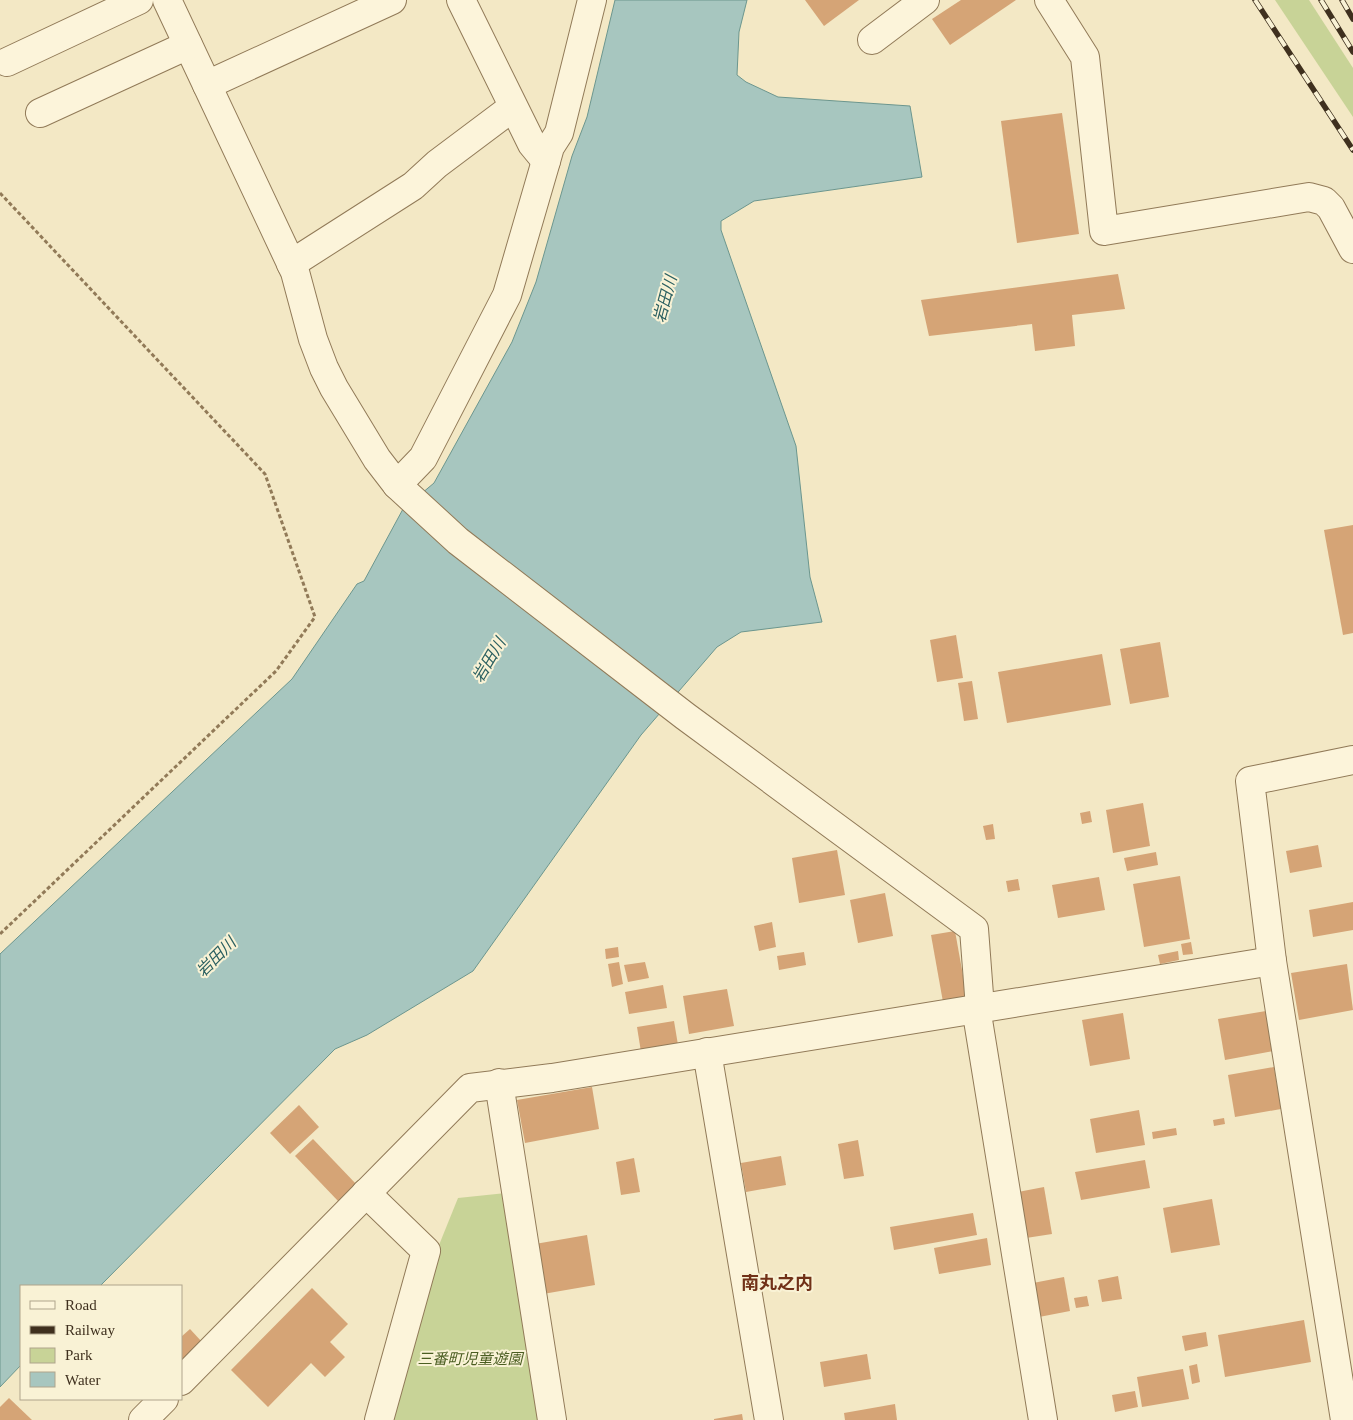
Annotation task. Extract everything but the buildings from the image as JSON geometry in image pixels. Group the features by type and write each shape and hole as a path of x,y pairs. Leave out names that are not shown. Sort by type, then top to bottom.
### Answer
{"street":[{"path":"7,62 139,0"},
{"path":"207,84 392,0"},
{"path":"461,0 532,144 546,161"},
{"path":"400,489 423,458 507,295 550,147 559,133 592,0"},
{"path":"872,40 925,0"},
{"path":"1049,0 1085,57 1104,231 1309,197 1324,201 1330,208 1353,249"},
{"path":"177,3 188,44 297,276 313,339 334,388 379,463 400,489 458,541 685,716 974,929 980,1008 978,1020 1043,1420"},
{"path":"40,113 188,44"},
{"path":"291,264 414,186 436,164 513,107"},
{"path":"1345,1420 1272,961 1250,781 1353,760"},
{"path":"182,1380 470,1088 552,1078 1272,961"},
{"path":"707,1052 770,1420"},
{"path":"499,1083 552,1420"},
{"path":"366,1193 426,1251 379,1420"},
{"path":"143,1420 163,1400"}],"path":[{"path":"0,193 265,474 315,617 276,671 0,934"}],"green space":[{"path":"1275,0 1309,0 1353,68 1353,117"},
{"name":"三番町児童遊園","path":"506,1193 540,1420 391,1420 437,1250 458,1198"}],"water":[{"name":"岩田川","path":"615,0 747,0 739,32 737,75 746,82 778,97 910,106 922,177 754,201 721,221 721,230 796,446 810,577 822,622 741,632 717,647 641,735 473,971 367,1035 335,1049 101,1285 20,1285 20,1366 0,1387 0,954 292,679 357,584 364,581 403,509 434,483 512,342 536,282 572,156 587,117"}],"railway":[{"path":"1255,0 1353,150"},
{"path":"1321,0 1353,52"},
{"path":"1342,0 1353,19"}],"district":[{"name":"南丸之内","path":"777,1283"}]}
